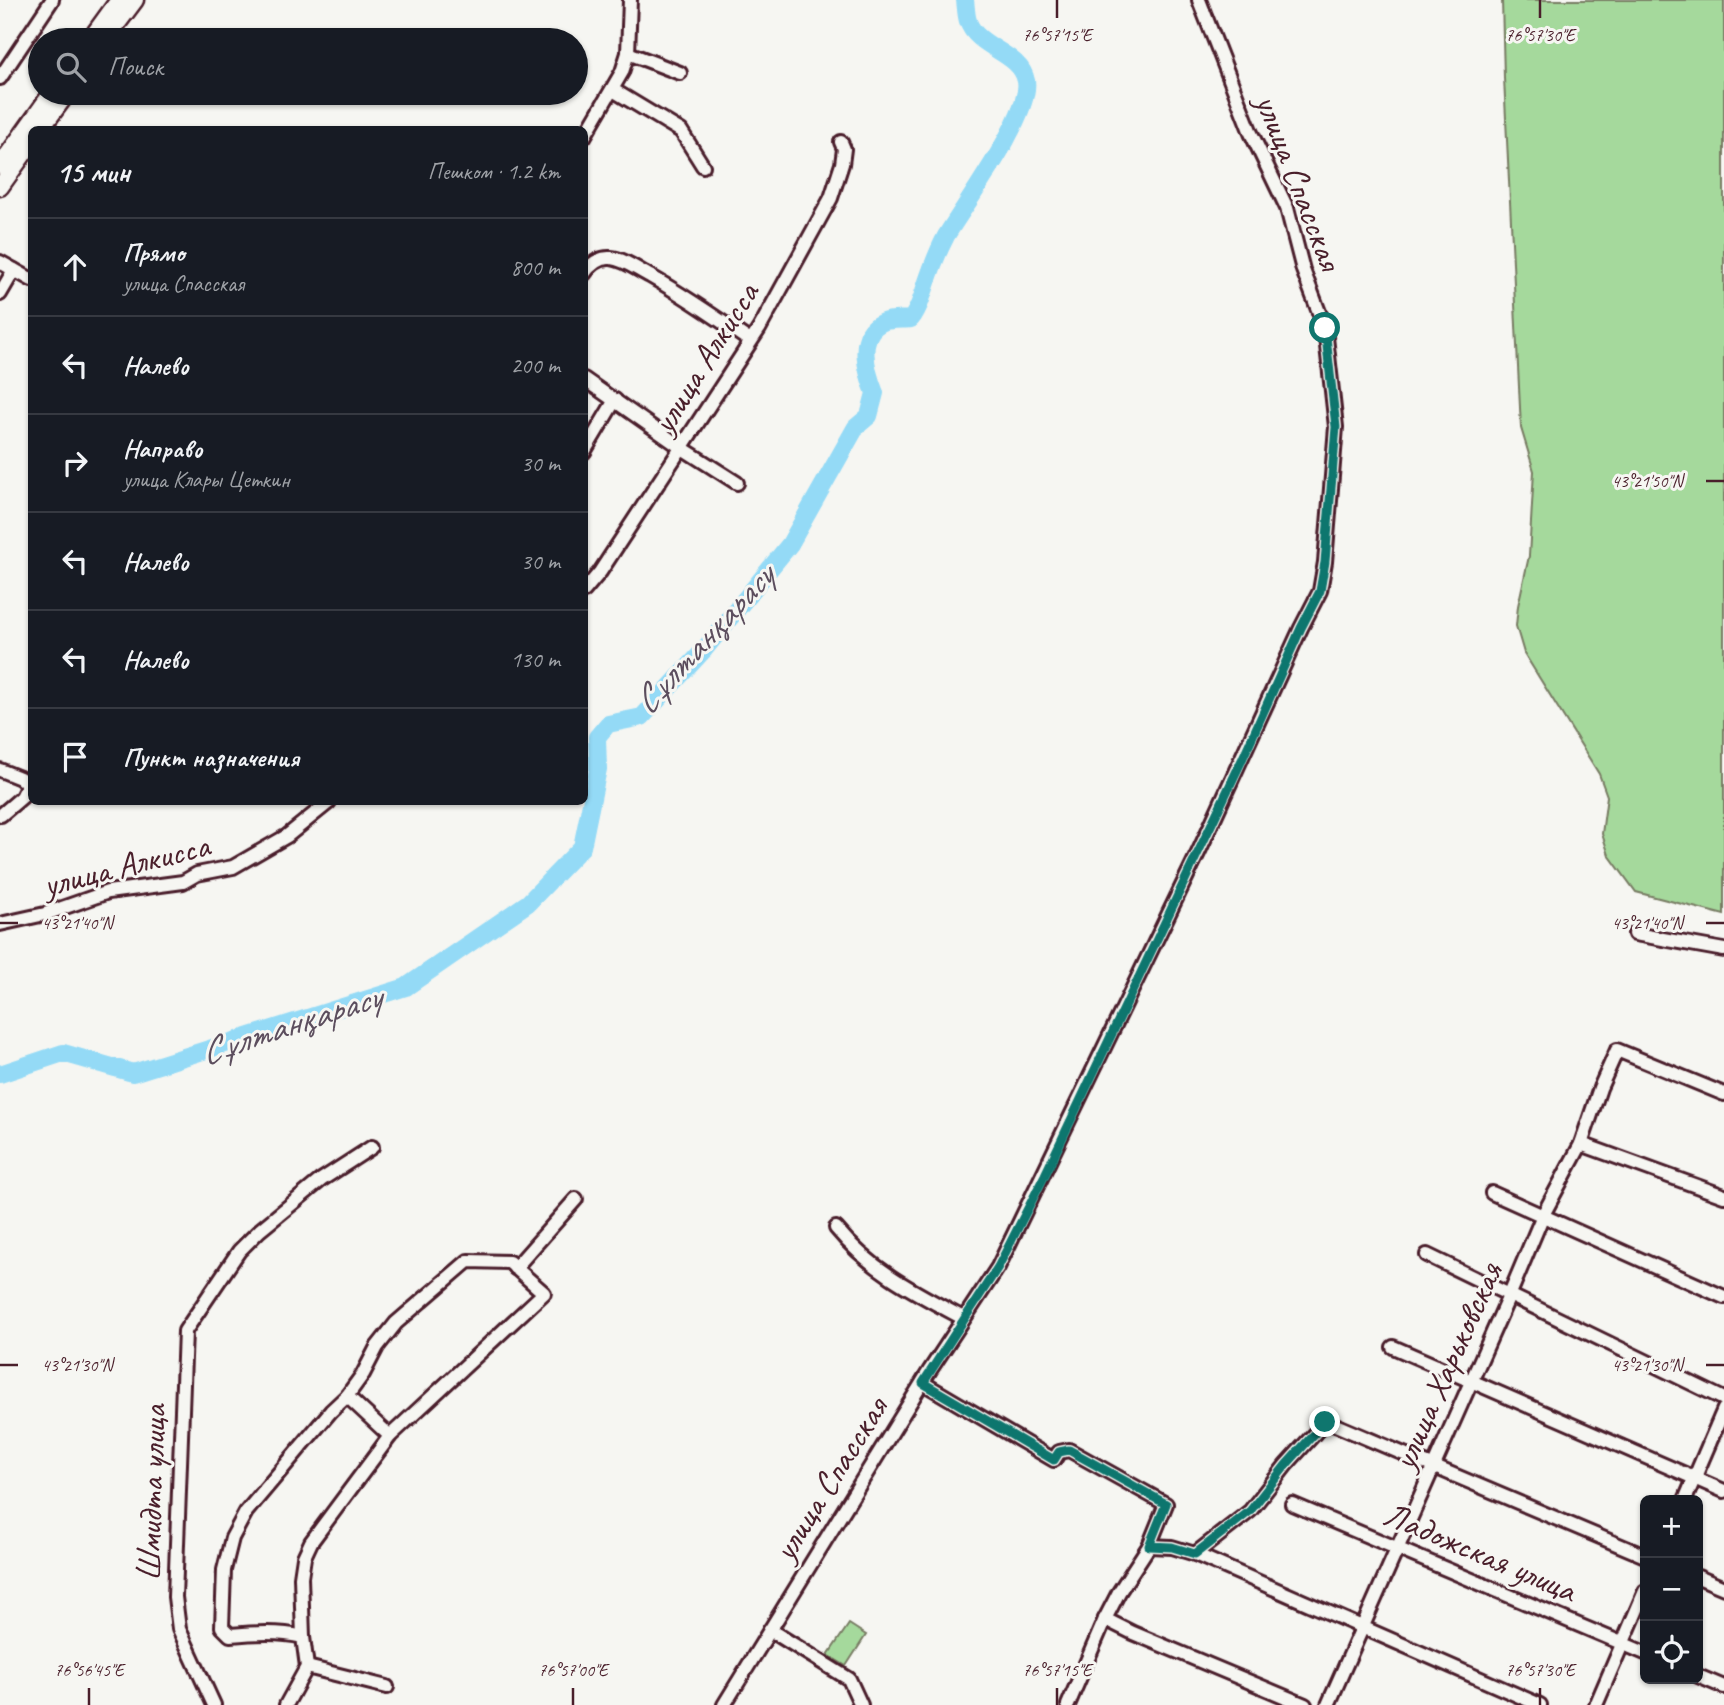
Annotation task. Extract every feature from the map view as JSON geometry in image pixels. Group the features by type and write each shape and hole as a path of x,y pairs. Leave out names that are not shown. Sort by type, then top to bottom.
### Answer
{"main road":[{"path":"99,28 119,0"},
{"path":"114,28 135,0"},
{"path":"28,126 43,105"},
{"path":"43,126 58,105"},
{"path":"0,166 28,127"},
{"path":"0,187 28,148"}],"street":[{"path":"33,28 52,0"},
{"path":"588,130 622,72 628,53 631,0"},
{"name":"улица Спасская","path":"724,1705 963,1318 998,1267 1045,1175 1320,591 1325,562 1336,427 1325,328 1303,271 1287,208 1251,132 1199,0"},
{"path":"0,78 28,36"},
{"path":"628,53 680,73"},
{"path":"613,90 681,131 703,166"},
{"name":"улица Алкисса","path":"588,586 600,572 759,329 831,198 842,164 844,149 841,142"},
{"path":"588,268 601,259 612,258 626,263 681,294 750,341"},
{"path":"0,262 28,278"},
{"path":"0,294 14,270"},
{"path":"588,382 737,483"},
{"path":"588,445 615,400"},
{"path":"0,770 20,778 28,785 28,790 22,797 1,815"},
{"name":"улица Алкисса","path":"0,924 45,914 108,892 183,882 197,874 233,867 287,836 325,805"},
{"path":"1635,934 1724,950"},
{"name":"улица Харьковская","path":"1328,1705 1543,1215 1581,1144 1600,1088 1617,1050 1724,1094"},
{"path":"1581,1144 1724,1196"},
{"name":"Шмидта улица","path":"214,1705 179,1629 175,1597 185,1331 239,1251 321,1180 372,1147"},
{"path":"1492,1193 1724,1297"},
{"path":"515,1268 576,1199"},
{"path":"836,1228 872,1265 963,1318"},
{"path":"1427,1255 1724,1399"},
{"path":"286,1705 307,1667 301,1577 304,1557 311,1542 390,1436 544,1293 509,1262 468,1261 396,1323 377,1347 363,1374 347,1396 331,1411 246,1512 232,1538 224,1570 222,1627 230,1635 259,1633 303,1637"},
{"path":"1393,1347 1724,1491"},
{"path":"923,1383 1054,1460 1059,1452 1069,1450 1166,1504 1149,1546 1105,1619 1068,1705"},
{"path":"347,1396 390,1436"},
{"path":"1687,1495 1724,1409"},
{"path":"1195,1554 1250,1511 1286,1465 1328,1421 1640,1554"},
{"name":"Ладожская улица","path":"1292,1504 1640,1651"},
{"path":"1149,1546 1172,1547 1195,1554 1540,1705"},
{"path":"1703,1579 1724,1588"},
{"path":"1595,1705 1640,1602"},
{"path":"1105,1619 1305,1705"},
{"path":"770,1630 849,1679 861,1705"},
{"path":"307,1667 387,1687"},
{"path":"1703,1678 1724,1687"}],"green space":[{"path":"1502,0 1724,0 1724,915 1636,892 1609,855 1602,834 1607,796 1599,774 1524,653 1516,626 1529,556 1534,471 1521,428"},
{"path":"849,1624 866,1635 846,1666 828,1655"}],"waterway":[{"name":"Сұлтанқарасу","path":"0,1074 63,1053 133,1073 406,987 528,903 582,847 598,769 597,737 608,724 642,717 703,651 790,544 856,427 869,416 875,393 867,365 866,344 869,335 883,322 911,319 914,315 946,236 995,159 1019,114 1025,96 1026,81 1022,71 1016,63 973,30 967,19 965,0"}],"route":[{"path":"1325,328 1331,360 1336,427 1325,562 1320,591 1045,1175 998,1267 923,1383 1054,1460 1059,1452 1069,1450 1166,1504 1149,1546 1172,1547 1195,1554 1250,1511 1286,1465 1325,1422"}]}
